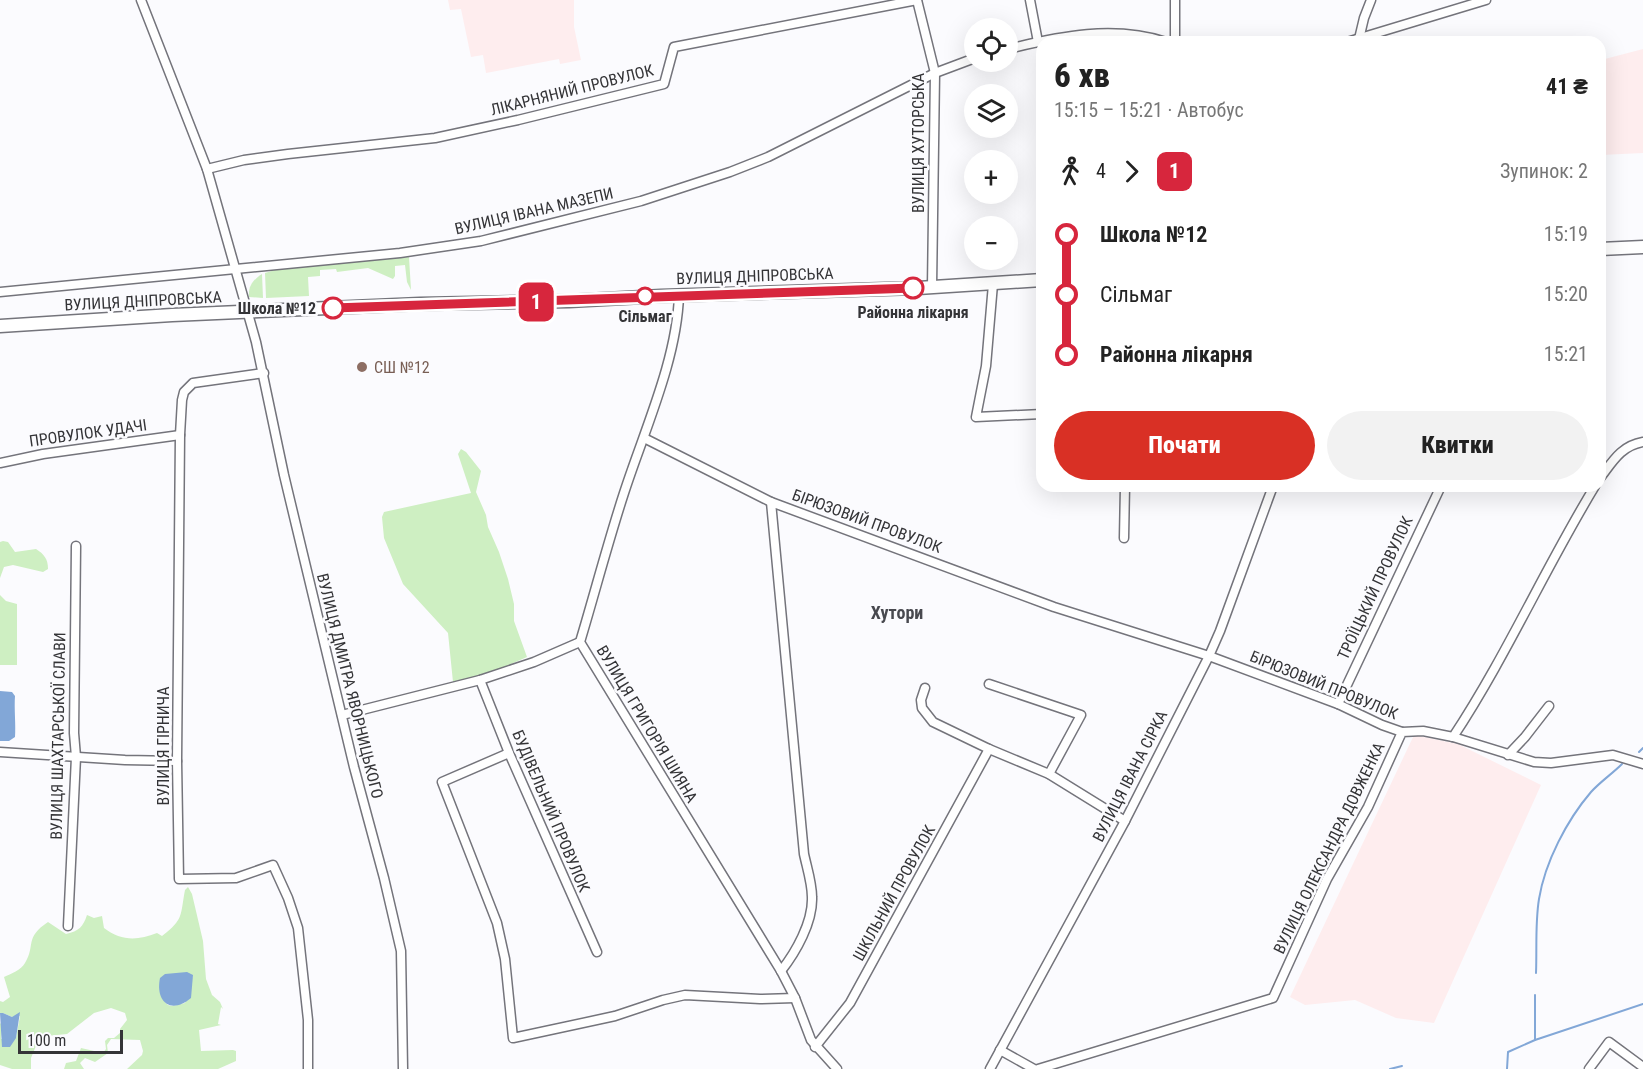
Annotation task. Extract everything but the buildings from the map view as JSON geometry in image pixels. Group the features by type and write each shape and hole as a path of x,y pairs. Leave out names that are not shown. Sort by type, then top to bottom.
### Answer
{"highway":[{"path":"1606,249 1643,247"},
{"name":"ВУЛИЦЯ ДНІПРОВСЬКА","path":"0,326 426,304 569,301 932,287 1036,280"}],"street":[{"name":"ВУЛИЦЯ ДМИТРА ЯВОРНИЦЬКОГО","path":"141,0 207,169 264,373 284,475 401,951 403,1069"},
{"name":"ЛІКАРНЯНИЙ ПРОВУЛОК","path":"207,169 244,160 288,154 435,138 519,120 664,84 674,47 917,0"},
{"name":"ВУЛИЦЯ ХУТОРСЬКА","path":"917,0 935,73 932,287"},
{"path":"1030,0 1037,36"},
{"path":"1175,0 1175,36"},
{"path":"1360,36 1371,0"},
{"path":"1369,36 1486,0"},
{"path":"1084,36 1115,32 1144,36"},
{"path":"1018,47 1036,42"},
{"name":"ВУЛИЦЯ ІВАНА МАЗЕПИ","path":"0,292 400,253 481,241 703,183 768,157 935,73 964,62"},
{"path":"993,284 986,366 975,417 1036,414"},
{"name":"ВУЛИЦЯ ГРИГОРІЯ ШИЯНА","path":"679,295 678,311 663,379 624,491 580,642 781,971 815,1047 837,1069"},
{"name":"ВУЛИЦЯ ГІРНИЧА","path":"264,373 193,383 184,392 182,400 177,761 179,879 236,878 273,865 298,928 308,1020 308,1069"},
{"name":"ПРОВУЛОК УДАЧІ","path":"0,463 43,454 180,435"},
{"path":"644,438 771,501"},
{"path":"1606,470 1626,447 1643,442"},
{"path":"1124,538 1125,492"},
{"name":"ВУЛИЦЯ ІВАНА СІРКА","path":"990,1069 1125,821 1209,656 1271,492"},
{"name":"ТРОЇЦЬКИЙ ПРОВУЛОК","path":"1338,704 1438,492"},
{"path":"1453,737 1489,678 1568,532 1592,492"},
{"name":"БІРЮЗОВИЙ ПРОВУЛОК","path":"781,971 790,960 809,919 812,894 804,854 771,501 1054,607 1209,656 1338,704 1402,732"},
{"name":"ВУЛИЦЯ ШАХТАРСЬКОЇ СЛАВИ","path":"68,926 76,757 74,733 76,546"},
{"path":"342,715 480,680 534,662 580,642"},
{"name":"БУДІВЕЛЬНИЙ ПРОВУЛОК","path":"480,680 509,753 597,952"},
{"path":"989,684 1081,715 1049,774"},
{"path":"925,688 921,700 922,708 927,716 937,724 1049,774 1125,821"},
{"path":"1508,755 1549,706"},
{"name":"ВУЛИЦЯ ОЛЕКСАНДРА ДОВЖЕНКА","path":"1036,1069 1273,998 1327,879 1368,807 1402,732 1423,731 1453,737 1534,762 1551,763 1613,755 1643,764"},
{"name":"ШКІЛЬНИЙ ПРОВУЛОК","path":"815,1047 850,1003 989,749"},
{"path":"0,752 177,761"},
{"path":"509,753 442,782 497,923 505,959 513,1038 615,1016 685,995 760,999 795,998"},
{"path":"1589,1069 1609,1042 1643,1067"},
{"path":"1000,1050 1036,1069"}],"shaded area":[{"path":"448,0 574,0 574,27 581,60 560,64 559,59 486,73 483,55 471,57 461,9 450,10"},
{"path":"1643,49 1643,153 1606,155 1606,59"},
{"path":"1414,735 1458,744 1541,785 1434,1023 1396,1018 1355,1000 1305,1005 1290,997"}],"green space":[{"path":"409,257 411,290 407,282 405,265 395,266 393,279 368,268 337,272 336,269 320,270 320,276 308,277 309,296 266,298 265,273 275,270"},
{"path":"262,274 263,298 249,297 252,284"},
{"path":"461,449 481,471 476,492 508,579 514,604 514,621 527,657 481,677 455,683 453,682 448,633 403,584 384,538 382,517 384,512 471,493 458,454"},
{"path":"0,542 8,542 15,552 36,549 45,557 48,569 43,572 13,565 4,567 0,578"},
{"path":"0,595 6,601 17,604 17,665 0,665"},
{"path":"188,887 192,894 203,941 206,979 212,995 220,1002 223,1009 221,1007 218,1024 221,1025 199,1030 201,1051 233,1050 236,1051 236,1061 218,1069 127,1069 142,1055 140,1040 111,1039 107,1045 108,1053 95,1062 85,1058 80,1063 84,1069 64,1069 66,1063 76,1061 81,1048 103,1053 106,1049 105,1041 120,1033 120,1029 127,1020 125,1013 111,1008 94,1013 67,1034 47,1036 38,1041 31,1058 31,1069 12,1069 0,1065 0,1023 2,1025 1,1039 16,1038 20,1016 12,1017 0,1013 0,1001 3,1002 10,997 4,977 16,972 23,965 28,957 33,937 41,928 48,922 66,934 80,928 87,915 94,918 102,916 104,928 123,937 136,938 157,933 162,936 178,921 185,890","holes":["193,975 185,1003 169,1005 164,1001 160,991"]}],"water":[{"path":"0,691 12,692 15,696 15,737 9,741 0,741"},
{"path":"187,972 193,975 191,998 177,1005 166,1003 160,994 160,978 165,974"},
{"path":"20,1012 16,1038 10,1047 2,1047 0,1013 12,1017"}],"waterway":[{"path":"1639,752 1643,748"},
{"path":"1536,973 1538,908 1542,885 1552,856 1582,803 1622,764"},
{"path":"1535,995 1535,1040 1643,1004"},
{"path":"1507,1069 1508,1052 1535,1040"},
{"path":"1390,1069 1402,1066"}],"bus line":[{"name":"1","path":"333,308 913,288"}],"place":[{"name":"Районна лікарня","path":"913,288"},
{"name":"Сільмаг","path":"645,296"},
{"name":"Школа №12","path":"333,308"},
{"name":"СШ №12","path":"362,367"}],"district":[{"name":"Хутори","path":"897,612"}]}
